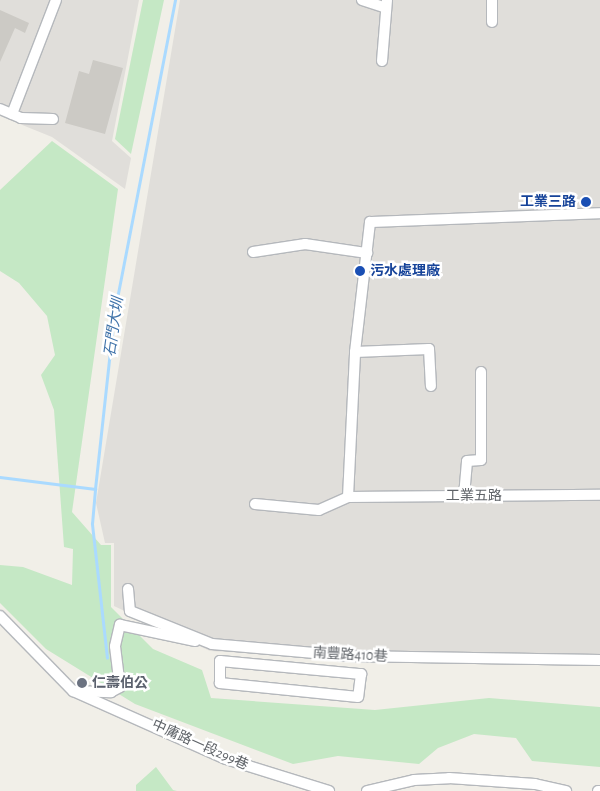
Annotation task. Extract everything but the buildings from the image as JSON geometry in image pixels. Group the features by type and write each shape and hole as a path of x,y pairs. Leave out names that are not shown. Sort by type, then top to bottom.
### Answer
{"street":[{"path":"12,114 56,0"},
{"path":"362,0 387,4 382,61"},
{"path":"492,0 492,22"},
{"path":"0,109 12,114 53,119"},
{"path":"255,504 319,510 348,497 355,352 367,232 370,222 378,218 600,214"},
{"path":"253,252 305,244 366,252"},
{"path":"355,352 429,349 430,386"},
{"path":"464,496 467,462 481,460 481,372"},
{"name":"工業五路","path":"348,497 600,495"},
{"name":"南豐路410巷","path":"128,589 130,611 201,642 348,656 600,660"},
{"name":"中庸路一段299巷","path":"0,616 73,691 226,759 330,791"},
{"path":"73,691 111,692 120,687 115,646 120,625 201,642"},
{"path":"255,664 256,648"},
{"path":"220,661 255,664 361,674 358,697 220,683 220,661"},
{"path":"367,791 414,780 449,778 566,791"}],"shaded area":[{"path":"0,0 139,0 112,141 131,158 125,189 52,137 0,116"},
{"path":"180,0 600,0 600,660 371,660 210,651 114,606 114,543 105,543 96,503"}],"green space":[{"path":"143,0 164,0 131,154 115,139"},
{"path":"52,141 118,189 72,512 101,545 111,545 111,607 153,649 202,670 211,698 375,710 489,698 600,707 600,767 532,761 516,738 474,734 438,748 419,764 338,756 293,764 135,704 46,649 0,603 0,565 23,567 72,585 73,549 64,547 54,410 41,375 55,355 47,316 19,283 0,271 0,190"},
{"path":"156,767 173,790 177,791 136,791 136,785"}],"waterway":[{"name":"石門大圳","path":"107,658 92,524 95,489 114,314 175,0"},
{"path":"0,477 95,489"}],"place":[{"name":"工業三路","path":"586,202"},
{"name":"污水處理廠","path":"360,271"},
{"name":"仁壽伯公","path":"82,683"}]}
